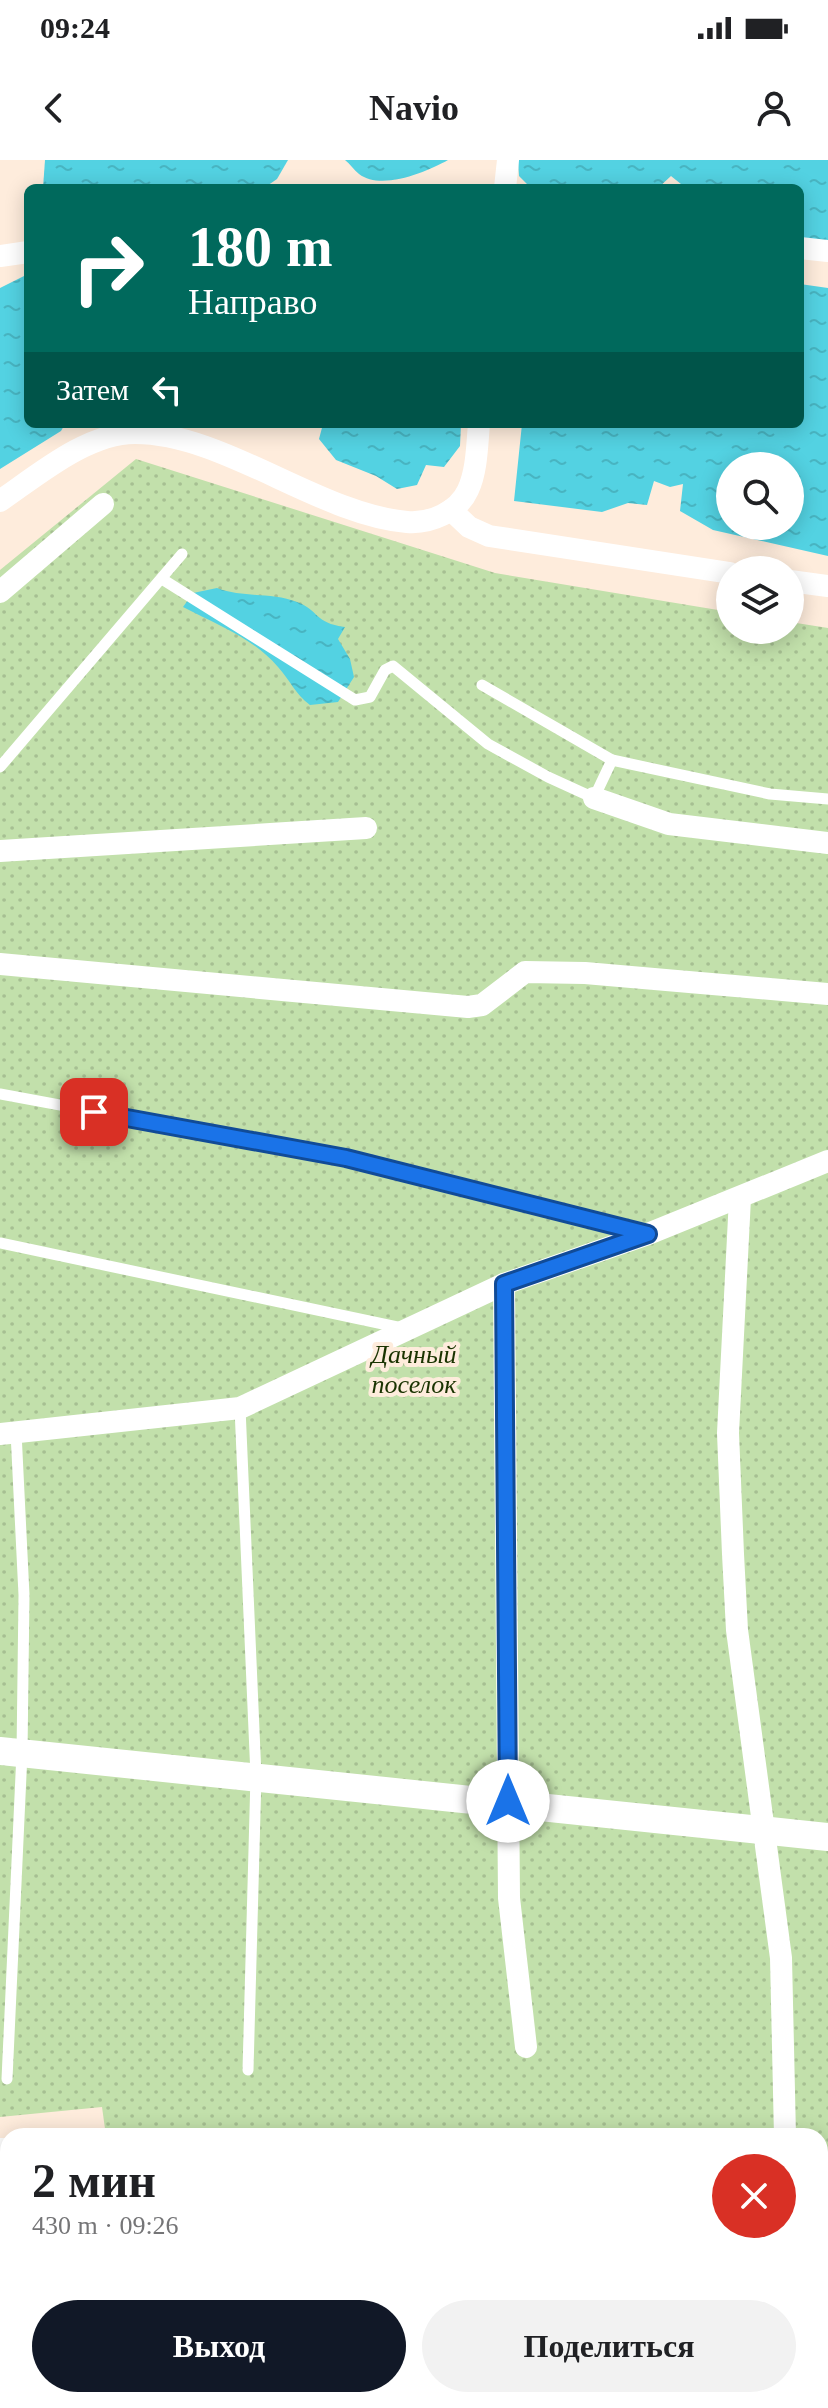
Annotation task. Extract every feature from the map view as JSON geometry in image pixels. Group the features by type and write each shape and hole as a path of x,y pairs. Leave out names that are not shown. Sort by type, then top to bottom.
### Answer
{"street":[{"path":"505,184 508,160"},
{"path":"804,248 828,251"},
{"path":"0,256 24,253"},
{"path":"0,501 81,449 110,436 136,433 213,451 343,505 406,522 432,521 451,510 468,492 478,428"},
{"path":"0,592 103,504"},
{"path":"451,510 469,527 489,536 716,571"},
{"path":"804,583 828,586"},
{"path":"594,798 669,824 828,843"},
{"path":"0,851 366,828"},
{"path":"0,964 444,1006 482,1005 525,972 585,973 828,994"},
{"path":"8,1433 240,1408 404,1328 504,1284 648,1234 828,1161"},
{"path":"740,1198 728,1448 737,1630 781,1958 785,2128"},
{"path":"504,1284 509,1898 526,2047"},
{"path":"11,1752 508,1801 828,1837"}],"lane":[{"path":"0,767 182,554"},
{"path":"162,579 355,700 370,697 385,670 393,666 488,744 594,798 612,760"},
{"path":"482,685 612,760 770,794 828,799"},
{"path":"0,1094 346,1158 648,1234"},
{"path":"0,1243 404,1328"},
{"path":"240,1408 256,1776 248,2070"},
{"path":"7,2079 11,1752 24,1595 8,1433"}],"green space":[{"name":"Дачный поселок","path":"136,459 495,573 716,610 716,644 804,644 804,624 828,628 828,2128 105,2128 102,2107 0,2117 0,570"}],"water":[{"path":"45,160 288,160 277,179 270,184 43,184"},
{"path":"345,160 448,160 404,178 379,181 359,174"},
{"path":"518,160 828,160 828,242 804,239 804,184 681,184 671,176 662,184 527,184 519,176"},
{"path":"24,276 24,428 63,428 0,469 0,288"},
{"path":"804,285 828,288 828,556 757,540 804,540 804,452 716,452 716,531 680,511 683,484 670,487 654,481 647,505 628,503 602,512 514,501 522,428 804,428"},
{"path":"322,428 461,428 460,446 444,467 426,465 417,485 397,489 376,476 336,460 319,439"},
{"path":"217,588 287,599 304,605 328,623 345,627 338,639 350,659 354,677 338,702 310,705 278,667 257,648 234,632 183,607 193,593"}],"route":[{"path":"94,1112 346,1158 648,1234 504,1284 508,1801"}]}
